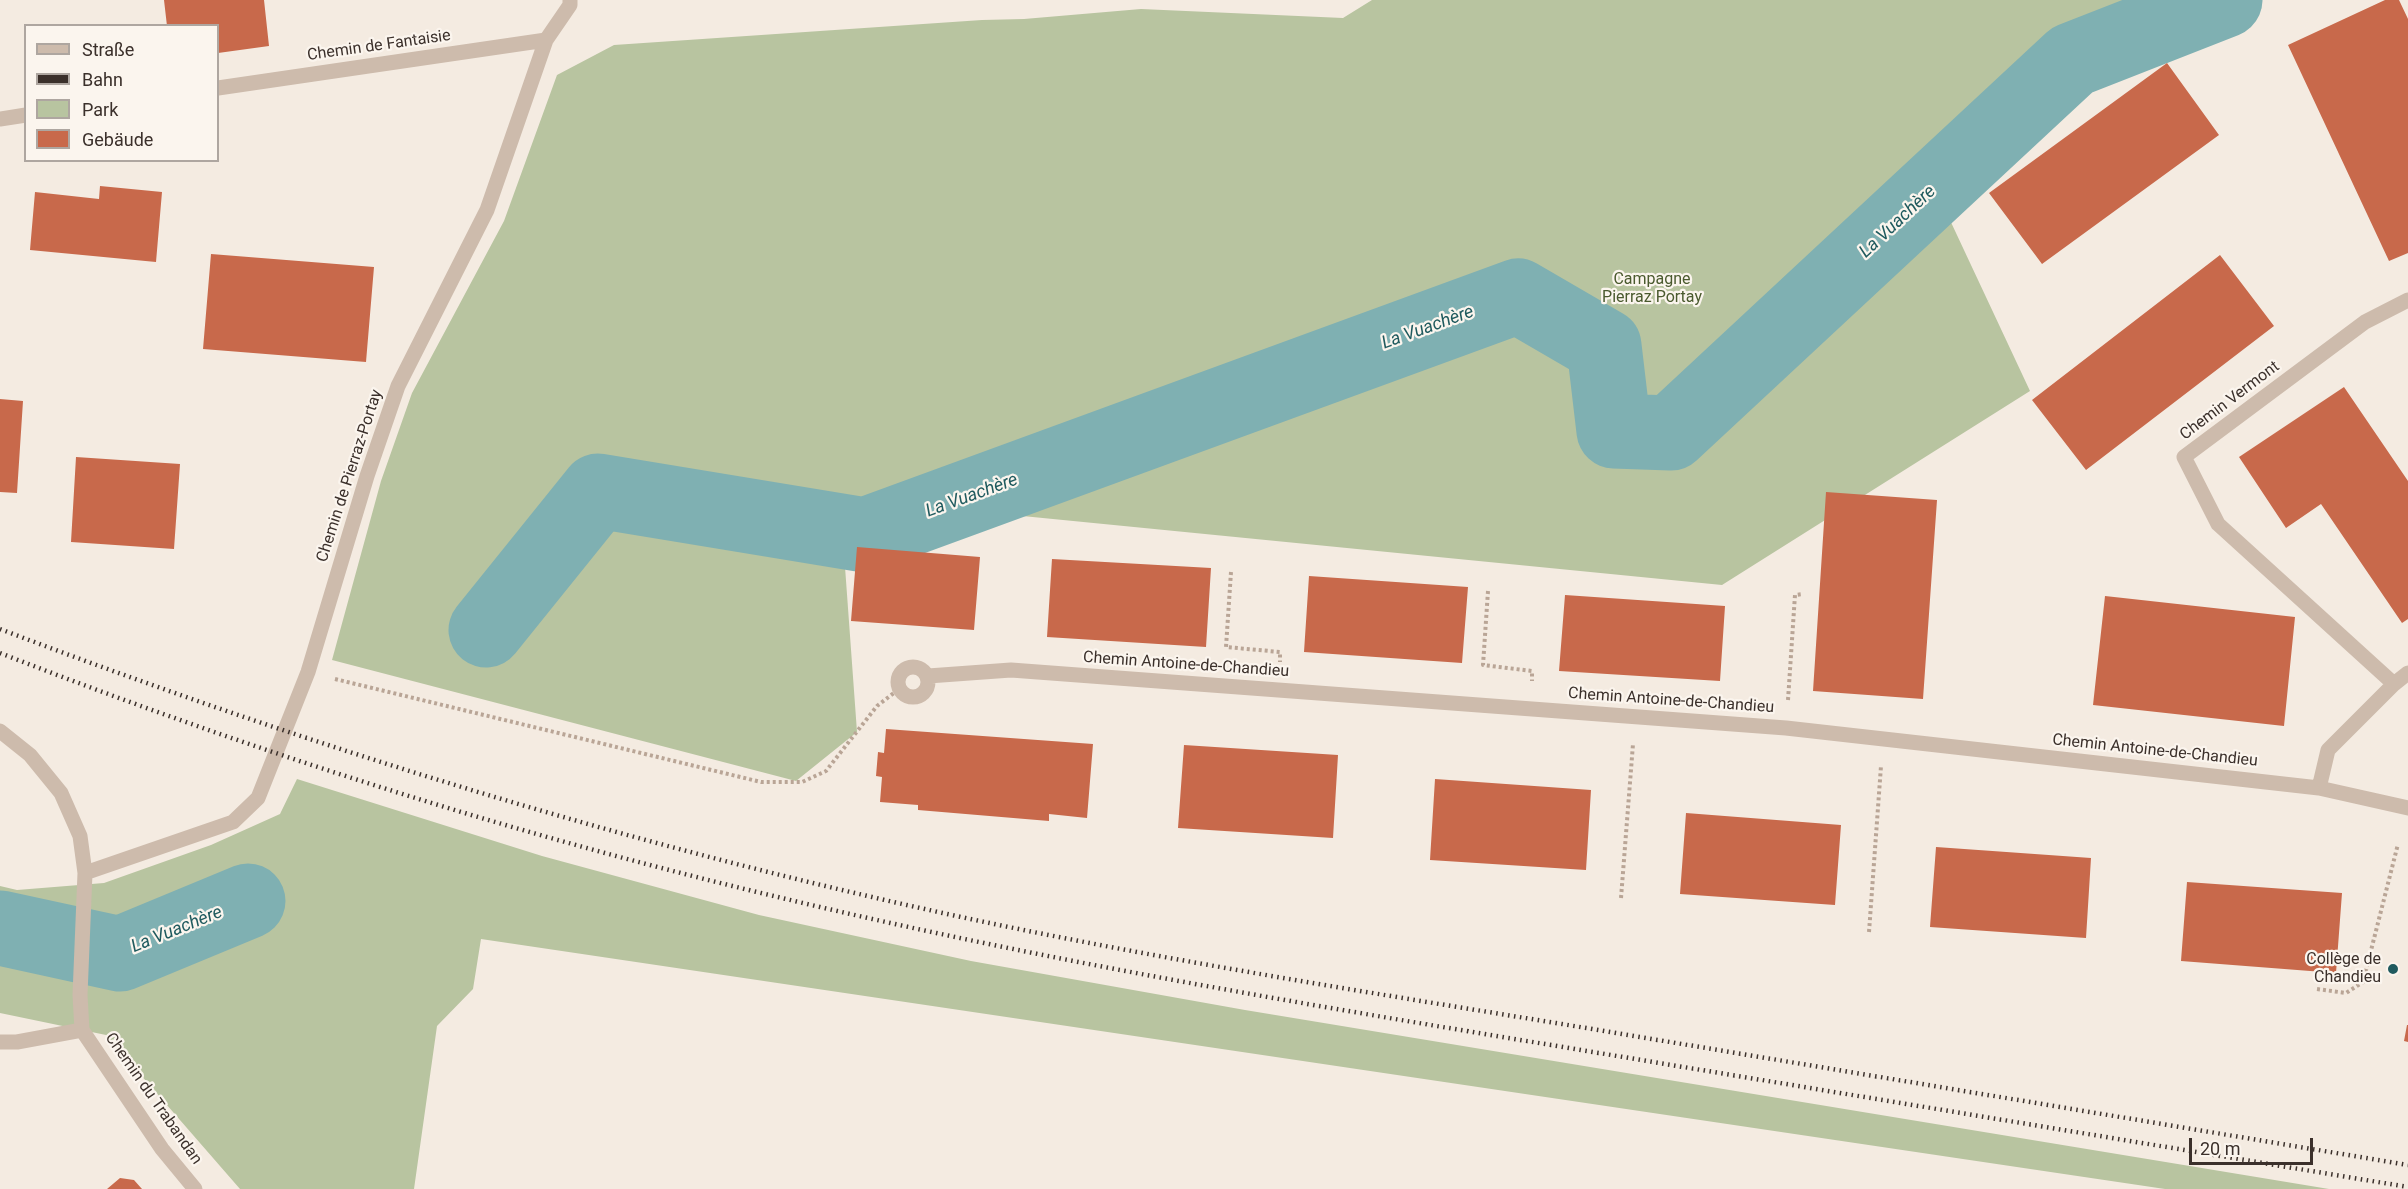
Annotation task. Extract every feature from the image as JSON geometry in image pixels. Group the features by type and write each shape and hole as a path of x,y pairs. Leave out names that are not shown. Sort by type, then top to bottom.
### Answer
{"street":[{"name":"Chemin de Pierraz-Portay","path":"85,873 233,822 258,798 308,672 367,476 398,386 487,210 546,40 570,5 570,0"},
{"name":"Chemin de Fantaisie","path":"219,88 546,40"},
{"path":"0,119 24,115"},
{"name":"Chemin Vermont","path":"2394,684 2218,524 2184,458 2364,322 2408,300"},
{"name":"Chemin Antoine-de-Chandieu","path":"899,689 897,679 902,671 911,667 921,668 928,676 1011,670 1636,716 1786,728 2319,788 2408,808"},
{"path":"2319,788 2328,750 2408,673"},
{"name":"Chemin du Trabandan","path":"0,731 30,755 61,793 80,836 85,873 80,995 82,1030 162,1149 195,1189"},
{"name":"Chemin du Trabandan","path":"0,1042 17,1042 82,1030"}],"path":[{"path":"1226,647 1231,572"},
{"path":"1483,665 1488,591"},
{"path":"1786,728 1795,595 1803,594"},
{"path":"308,672 761,782 802,782 826,771 878,706 899,689"},
{"path":"1621,898 1636,716"},
{"path":"1869,932 1883,739"},
{"path":"2317,989 2346,993 2363,982 2398,844"}],"green space":[{"name":"Campagne Pierraz Portay","path":"1372,0 2210,0 2073,53 1934,186 2030,391 1722,585 840,498 857,732 796,781 332,660 381,481 412,393 504,221 557,75 614,45 1024,19 1141,9 1343,18"},
{"path":"297,779 542,856 759,915 971,961 1245,1010 2329,1189 2165,1189 481,939 473,989 437,1026 414,1189 240,1189 106,1035 0,1013 0,886 17,890 104,883 211,845 280,814"}],"building":[{"path":"164,0 264,0 269,46 219,53 219,24 167,24"},
{"path":"2385,0 2399,0 2408,19 2408,253 2389,261 2288,45"},
{"path":"2167,63 2219,135 2042,264 1989,193"},
{"path":"100,186 162,192 156,262 30,250 35,192 99,199"},
{"path":"211,254 374,267 366,362 203,349"},
{"path":"2220,255 2274,326 2086,470 2032,400"},
{"path":"2344,387 2408,481 2408,619 2402,623 2321,504 2286,528 2239,457"},
{"path":"0,399 23,401 17,493 0,492"},
{"path":"76,457 180,464 174,549 71,542"},
{"path":"1826,492 1937,500 1923,699 1813,691"},
{"path":"857,547 980,557 974,630 851,621"},
{"path":"1052,559 1211,568 1206,647 1047,637"},
{"path":"1309,576 1468,587 1462,663 1304,652"},
{"path":"1565,595 1725,606 1720,681 1559,671"},
{"path":"2105,596 2295,617 2284,726 2093,705"},
{"path":"886,729 1093,744 1087,818 1049,814 1049,821 918,810 918,805 880,802 882,777 876,776 878,752 884,753"},
{"path":"1184,745 1338,755 1333,838 1178,828"},
{"path":"1435,779 1591,790 1586,870 1430,860"},
{"path":"1686,813 1841,825 1835,905 1680,894"},
{"path":"1936,847 2091,858 2086,938 1930,927"},
{"path":"2187,882 2342,893 2336,973 2181,961"},
{"name":"Collège de Chandieu","path":"2408,1025 2408,1042 2404,1041"},
{"path":"120,1178 134,1180 142,1189 107,1189"}],"waterway":[{"name":"La Vuachère","path":"486,630 598,491 865,535 1518,296 1604,346 1614,431 1671,433 2072,60 2225,0"},
{"name":"La Vuachère","path":"0,928 120,954 248,901"}],"railway":[{"path":"0,629 240,716 482,793 727,862 975,920 1268,975 2408,1165"},
{"path":"0,653 192,724 386,789 583,847 880,921 1177,981 2408,1187"}],"place":[{"name":"Collège de Chandieu","path":"2393,969"}]}
